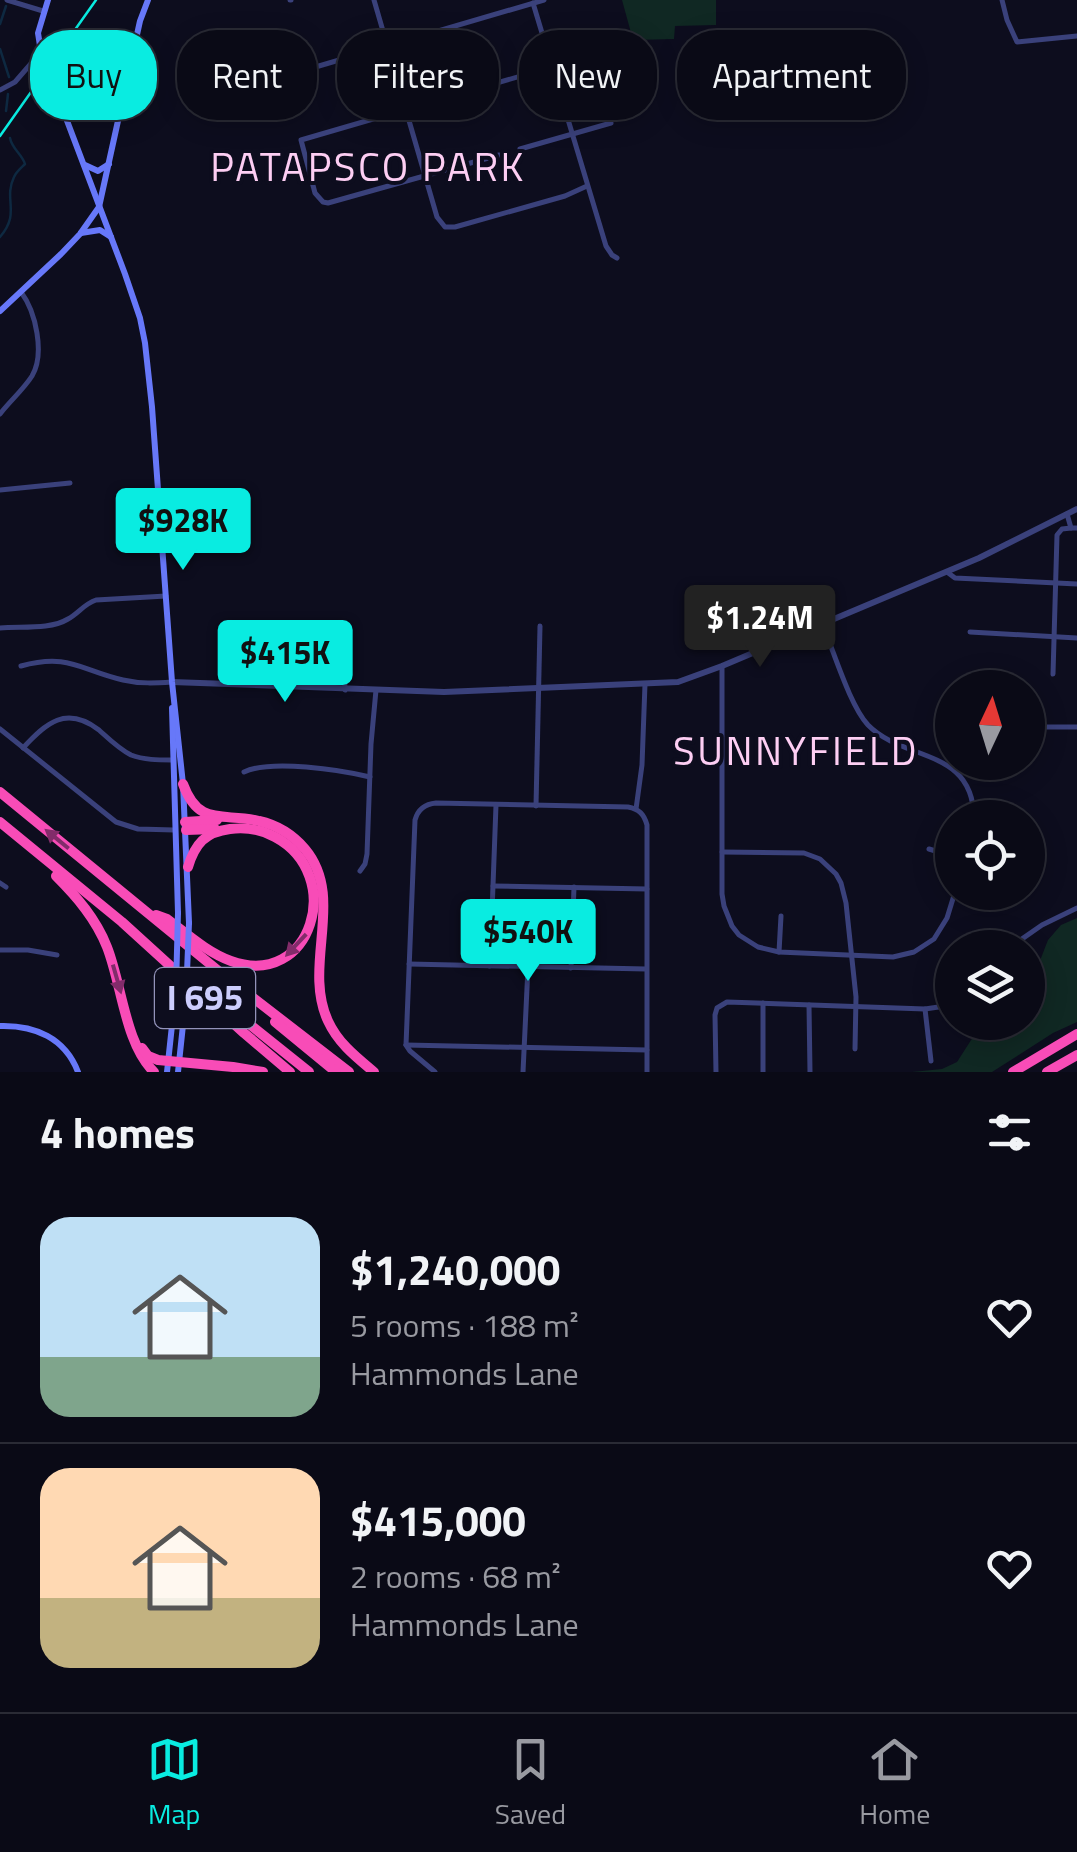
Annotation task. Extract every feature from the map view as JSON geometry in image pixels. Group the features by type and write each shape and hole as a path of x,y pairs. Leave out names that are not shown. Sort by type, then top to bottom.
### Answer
{"highway":[{"path":"143,909 167,919 214,953 238,964 268,964 293,951 310,927 313,886 304,864 289,846 270,834 230,824 197,809 183,784"},
{"name":"I 695","path":"0,792 349,1072"},
{"path":"182,827 257,820 297,840 320,876 324,896 317,972 323,1009 342,1043 374,1072"},
{"name":"I 695","path":"0,822 122,922 290,1072"},
{"path":"188,867 197,843 230,824"},
{"path":"20,840 91,916 108,948 140,1056 154,1072"},
{"path":"122,922 309,1072"},
{"path":"221,973 336,1072"},
{"path":"129,1020 148,1056 173,1067 232,1067 263,1072"},
{"path":"1013,1072 1077,1034"},
{"path":"1047,1072 1077,1056"},
{"path":"210,1072 232,1067"}],"main road":[{"path":"39,30 48,0"},
{"path":"0,311 80,234 99,207 148,0"},
{"path":"66,120 112,238 145,344 183,784 173,1067"},
{"path":"82,162 98,171 110,163"},
{"path":"80,234 100,230 112,238"},
{"path":"172,682 172,760 188,867 189,923 186,997 173,1067"},
{"path":"0,1026 31,1028 52,1038 69,1054 78,1072"}],"street":[{"path":"6,0 44,11"},
{"path":"374,0 383,30"},
{"path":"441,30 544,0"},
{"path":"1002,0 1018,42 1077,36"},
{"path":"533,2 541,30"},
{"path":"0,90 15,82 30,64"},
{"path":"369,120 301,140 315,193 323,202 499,155"},
{"path":"409,120 437,217 445,227 565,196 587,186"},
{"path":"568,120 606,246 618,258"},
{"path":"520,149 611,123"},
{"path":"0,414 36,367 36,323 21,292"},
{"path":"0,490 70,482"},
{"path":"21,666 62,660 122,680 147,683 345,690 444,692 678,682 947,572 1077,510"},
{"path":"1052,674 1058,535 1062,529 1074,528 1067,514"},
{"path":"947,572 955,578 1077,584"},
{"path":"0,628 56,624 96,600 166,596"},
{"path":"822,624 866,722 883,736 954,770 972,800"},
{"path":"536,806 540,626"},
{"path":"970,632 1077,638"},
{"path":"343,645 345,690"},
{"path":"722,666 724,906 732,926 758,947 779,952 903,956 924,947 942,929 949,910"},
{"path":"636,808 645,684"},
{"path":"360,871 367,854 376,690"},
{"path":"23,748 49,722 74,719 95,728 131,755 172,760"},
{"path":"1045,727 1077,727"},
{"path":"0,729 116,822 138,828 182,827"},
{"path":"244,772 264,766 334,770 370,777"},
{"path":"434,1072 406,1045 416,815 430,804 636,808 642,814 647,825 647,1072"},
{"path":"490,966 496,805"},
{"path":"929,849 935,851"},
{"path":"722,852 795,852 812,856 829,866 842,883 852,955 855,1049"},
{"path":"493,886 647,889"},
{"path":"571,968 574,887"},
{"path":"1036,930 1077,908"},
{"path":"779,952 781,916"},
{"path":"0,950 57,955"},
{"path":"409,964 647,969"},
{"path":"523,1072 528,966"},
{"path":"716,1072 715,1015 717,1008 727,1002 935,1008"},
{"path":"762,1072 763,1003"},
{"path":"810,1006 810,1072"},
{"path":"925,1009 931,1062"},
{"path":"406,1045 647,1050"}],"green space":[{"path":"622,0 716,0 716,25 675,26 674,39 657,39 657,30 630,30"},
{"path":"1077,918 1077,1022 1045,1038 1045,948 1061,925"},
{"path":"971,1040 1042,1040 992,1072 912,1072 942,1069 957,1062"}],"waterway":[{"path":"0,24 6,6"},
{"path":"0,49 9,77"},
{"path":"6,111 8,94"},
{"path":"0,237 10,221 11,185 25,164 10,138"}],"tram line":[{"path":"0,136 96,0"}],"district":[{"name":"PATAPSCO PARK","path":"368,167"},
{"name":"SUNNYFIELD","path":"796,751"}]}
